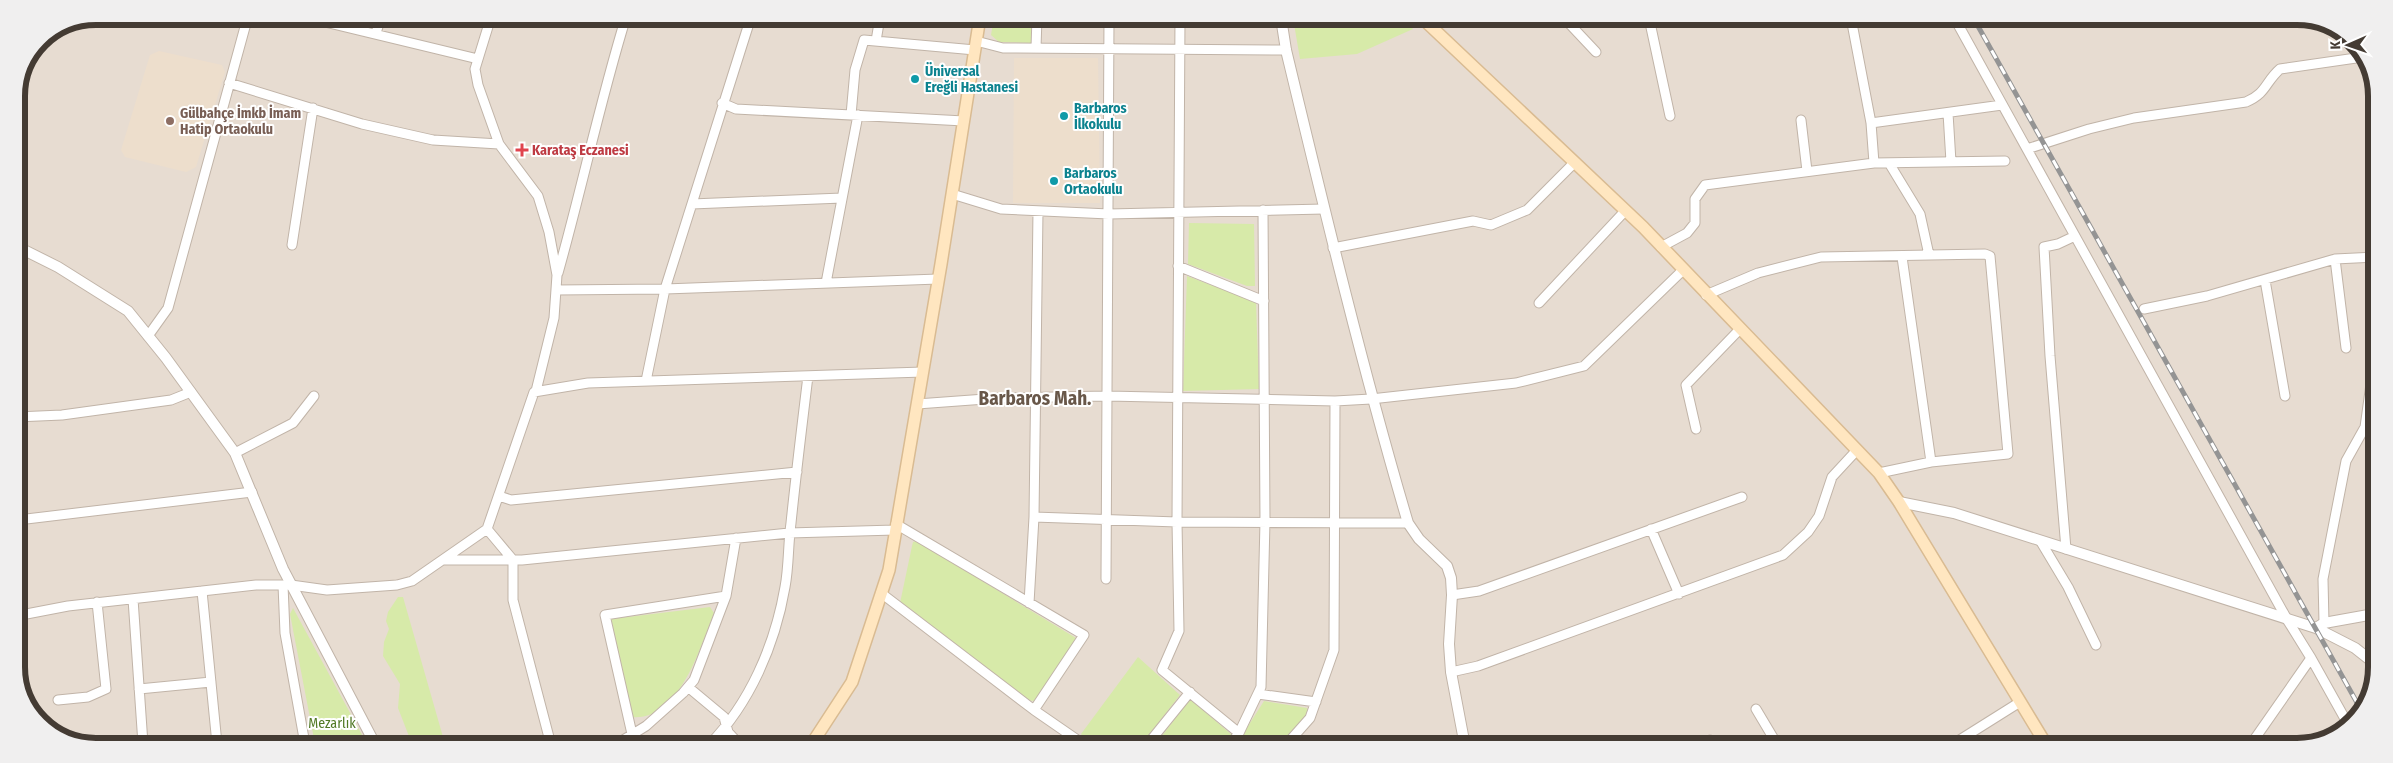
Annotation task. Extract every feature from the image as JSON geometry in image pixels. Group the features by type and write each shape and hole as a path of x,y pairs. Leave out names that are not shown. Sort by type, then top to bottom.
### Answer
{"main road":[{"path":"818,738 852,682 888,570 923,372 979,25"},
{"path":"1429,25 1625,211 1879,473 1899,502 2042,738"}],"street":[{"path":"148,336 168,308 245,25"},
{"path":"342,25 478,58"},
{"path":"376,33 378,25"},
{"path":"488,25 475,69 478,85 498,144 538,196 549,232 557,275"},
{"path":"25,614 97,602 256,585 287,585 327,590 397,584 412,581 487,530 500,496 513,450 534,392 536,392 554,318 557,275 624,25"},
{"path":"646,381 665,289 722,103 748,25"},
{"path":"876,41 879,25"},
{"path":"1036,48 1037,25"},
{"path":"1106,579 1109,25"},
{"path":"1180,25 1178,212 1179,631 1162,670 1240,733"},
{"path":"1282,25 1286,50 1333,248 1371,399 1408,523 1419,539 1447,566 1451,578 1452,596 1449,644 1451,672 1463,738"},
{"path":"1571,25 1596,52"},
{"path":"1650,25 1670,116"},
{"path":"1852,25 1871,123 1874,163"},
{"path":"1958,25 2288,621 2345,719"},
{"path":"826,283 855,115 855,70 864,40 1003,48 1286,50"},
{"path":"2027,149 2089,129 2134,118 2246,102 2259,96 2274,74 2280,69 2357,59"},
{"path":"229,82 362,124 433,140 498,144"},
{"path":"722,103 736,109 964,121"},
{"path":"1871,123 2002,105"},
{"path":"292,245 313,108"},
{"path":"1948,113 1951,162"},
{"path":"1801,120 1806,171"},
{"path":"1661,247 1687,233 1694,222 1695,199 1705,185 1874,163 2005,160"},
{"path":"1889,163 1920,214 1929,255"},
{"path":"1333,248 1473,222 1491,225 1528,210 1574,164"},
{"path":"952,194 1001,209 1109,214 1324,209"},
{"path":"692,204 842,198"},
{"path":"1236,738 1240,733 1261,687 1265,521 1263,210"},
{"path":"1029,603 1034,517 1038,211"},
{"path":"1539,303 1625,211"},
{"path":"2066,549 2050,356 2044,247 2058,244 2075,236"},
{"path":"25,250 58,267 128,311 191,392 235,453 252,492 287,585 371,738"},
{"path":"1706,295 1758,273 1821,257 1985,254 1990,256 2008,454 1931,462 1879,473"},
{"path":"1902,256 1931,462"},
{"path":"2144,308 2207,296 2335,259 2368,257"},
{"path":"2335,259 2346,348"},
{"path":"1178,266 1264,301"},
{"path":"917,404 1036,397 1107,396 1335,402 1516,383 1584,366 1684,270"},
{"path":"556,290 665,289 938,279"},
{"path":"2265,280 2285,396"},
{"path":"1696,429 1686,385 1740,329"},
{"path":"536,392 588,383 923,372"},
{"path":"716,738 727,727 741,706 772,641 786,586 789,533 808,376"},
{"path":"25,417 62,415 171,400 191,392"},
{"path":"235,453 293,423 314,396"},
{"path":"2320,626 2322,579 2346,461 2363,430 2368,399"},
{"path":"1293,738 1310,718 1334,650 1333,522 1335,402"},
{"path":"2363,430 2368,430"},
{"path":"1451,672 1478,666 1783,555 1808,532 1819,516 1832,477 1856,450"},
{"path":"500,496 511,500 797,472"},
{"path":"25,519 252,492"},
{"path":"1452,596 1479,591 1742,497"},
{"path":"1899,502 1954,513 2288,621 2320,626 2368,615"},
{"path":"1034,517 1178,522 1408,523"},
{"path":"444,560 513,560 789,533 896,527 1084,636 1034,710"},
{"path":"1651,529 1679,594"},
{"path":"487,530 513,560 514,600 549,738"},
{"path":"626,738 646,726 694,680 726,596 736,538"},
{"path":"2041,542 2068,587 2096,645"},
{"path":"287,585 285,633 304,738"},
{"path":"202,591 216,738"},
{"path":"881,593 1034,710 1075,738"},
{"path":"632,734 605,615 726,596"},
{"path":"133,598 142,738"},
{"path":"58,700 88,697 106,689 97,602"},
{"path":"2320,626 2355,648 2368,659"},
{"path":"2255,738 2311,658"},
{"path":"139,689 211,682"},
{"path":"688,687 724,717 728,732 734,738"},
{"path":"1153,738 1190,692"},
{"path":"1258,694 1316,702"},
{"path":"1963,738 2020,702"},
{"path":"1756,709 1773,738"}],"shaded area":[{"path":"2297,25 2315,27 2336,37 2350,49 2363,69 2368,92 2368,667 2366,685 2356,706 2340,723 2320,734 2297,738 96,738 78,736 57,726 40,710 30,694 25,671 25,96 26,82 30,69 37,57 57,37 69,30 82,26"},
{"name":"Gülbahçe İmkb İmam Hatip Ortaokulu","path":"159,51 222,65 225,72 196,167 186,172 125,157 121,150 150,55"},
{"path":"1014,58 1098,58 1100,203 1013,203"}],"green space":[{"path":"993,25 1032,25 1031,43 999,42 991,35"},
{"path":"1294,25 1409,25 1413,29 1357,54 1300,59"},
{"path":"1189,223 1254,224 1255,286 1247,286 1188,264"},
{"path":"1187,276 1256,302 1259,389 1183,391"},
{"path":"916,541 1076,638 1050,683 1035,701 1025,700 900,603 913,542"},
{"path":"398,597 403,597 443,738 410,738 398,708 400,684 383,656 384,642 389,629 386,621 388,612"},
{"path":"710,607 714,613 702,645 675,696 662,708 648,715 631,717 611,619"},
{"name":"Mezarlık","path":"293,608 364,738 314,738 290,614"},
{"path":"1138,657 1180,695 1146,738 1084,738 1081,734"},
{"path":"1190,699 1232,735 1230,738 1160,738"},
{"path":"1264,701 1307,708 1308,714 1287,738 1240,738"}],"railway":[{"path":"1977,25 2358,704"}],"place":[{"name":"Üniversal Ereğli Hastanesi","path":"915,79"},
{"name":"Barbaros İlkokulu","path":"1064,116"},
{"name":"Gülbahçe İmkb İmam Hatip Ortaokulu","path":"170,121"},
{"name":"Karataş Eczanesi","path":"522,150"},
{"name":"Barbaros Ortaokulu","path":"1054,181"}],"district":[{"name":"Barbaros Mah.","path":"1035,398"}]}
